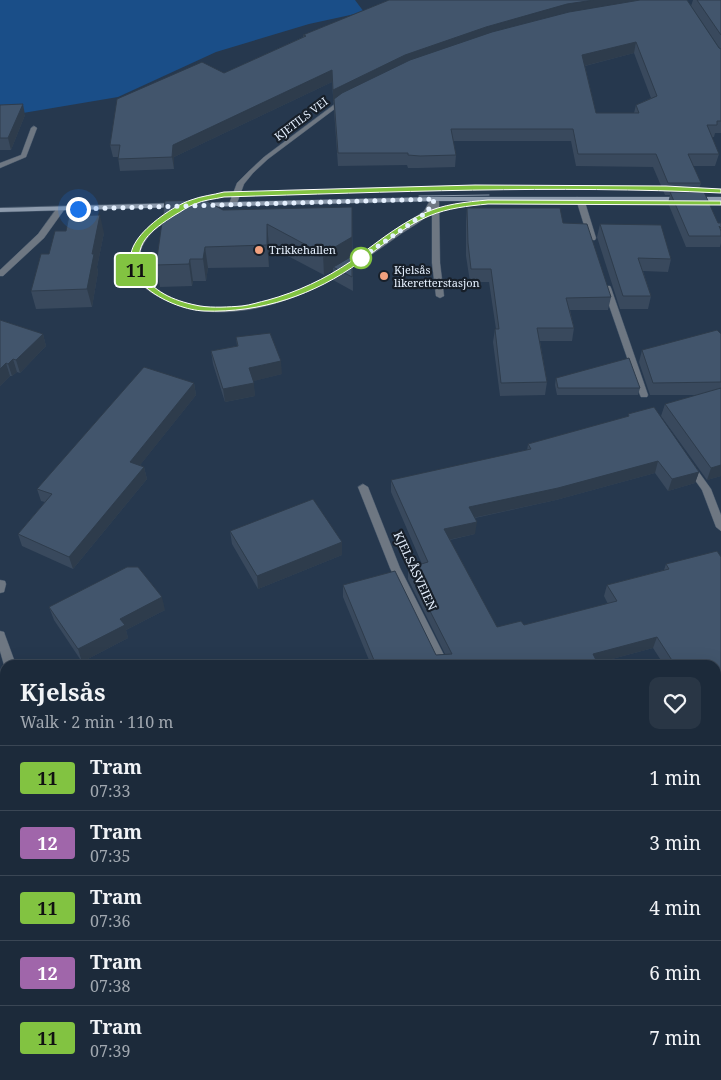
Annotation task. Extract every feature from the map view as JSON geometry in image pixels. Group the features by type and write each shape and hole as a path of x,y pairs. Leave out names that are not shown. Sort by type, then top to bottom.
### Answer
{"street":[{"name":"KJETILS VEI","path":"233,204 242,183 266,158 339,102 356,94"},
{"path":"0,166 24,156 34,128"},
{"path":"189,207 165,218 144,236 136,249 136,270 150,288 174,302 202,309 231,310 273,302 308,289 329,278 427,212 435,199"},
{"path":"435,199 436,263 440,296"},
{"path":"0,210 28,208 60,210 189,207 216,204 435,199 721,199"},
{"path":"580,199 594,247"},
{"path":"0,274 41,236 60,210"},
{"path":"605,283 644,395"},
{"path":"683,456 706,489 721,527"},
{"name":"KJELSÅSVEIEN","path":"363,487 395,568 441,660"},
{"path":"0,635 8,660"}],"shaded area":[{"path":"0,0 355,0 364,12 309,24 216,52 118,97 17,114 0,113"}],"building":[{"path":"389,0 594,0 567,4 486,27 405,55 333,90 332,70 173,145 172,157 118,159 120,145 110,145 117,99 202,62 224,73 306,36 303,35"},
{"path":"640,0 687,0 721,49 721,121 717,121 717,125 707,125 719,154 688,154 701,183 668,183 656,154 578,154 573,129 451,129 456,155 420,156 408,155 408,153 338,153 334,99 342,93 410,60 492,32 569,12","holes":["636,42 657,96 636,105 639,113 596,113 582,55"]},
{"path":"697,0 721,0 721,35"},
{"path":"23,104 8,138 0,138 0,105"},
{"path":"670,192 704,192 718,223 721,223 721,228 719,226 721,236 689,236"},
{"path":"205,200 223,210 352,207 352,237 323,254 267,224 267,245 205,247 203,259 190,259 189,264 156,265 165,201"},
{"path":"467,208 560,208 563,223 587,224 611,297 566,298 574,328 537,328 547,382 501,383 495,329 499,329 491,269 471,269"},
{"path":"100,215 87,289 31,291 41,254 49,254 55,231 66,231 69,216"},
{"path":"600,224 661,225 671,259 638,258 651,296 623,296"},
{"path":"352,256 352,277 333,267 337,265"},
{"path":"0,320 43,334 16,360 13,359 0,369"},
{"path":"717,330 721,334 721,382 653,383 642,350"},
{"path":"270,333 281,361 249,368 254,383 223,389 211,351 238,346 236,337"},
{"path":"629,358 640,388 558,388 556,378"},
{"path":"144,367 194,383 130,462 144,467 69,557 18,534 52,494 37,489"},
{"path":"721,388 721,465 711,468 665,404"},
{"path":"654,407 699,472 672,479 658,461 558,488 469,507 477,522 444,529 497,627 521,621 524,625 617,601 607,585 669,569 666,564 717,551 721,557 721,660 672,660 657,637 593,654 596,660 374,660 343,585 395,571 436,655 452,654 408,568 428,562 391,480 531,449 528,444 629,416 628,414"},
{"path":"313,499 342,542 257,576 230,531"},
{"path":"127,567 138,567 162,597 120,619 125,625 78,649 49,607"}],"tram line":[{"name":"11","path":"721,191 666,188 475,187 224,194 192,202 175,211 148,231 136,249 135,264 136,270 144,283 157,294 182,305 202,309 231,310 259,306 286,298 319,284 350,266 412,221 444,208 464,203 721,203"},
{"path":"721,191 659,188 535,187 411,188 224,194 189,204 166,215 147,231 139,243 136,248 135,262 139,275 146,285 168,299 181,304 208,309 239,309 276,302 311,288 345,270 408,224 425,215 448,207 488,202 721,203"},
{"path":"419,196 489,195"}],"place":[{"name":"Trikkehallen","path":"259,250"},
{"name":"Kjelsås likeretterstasjon","path":"384,276"}],"route":[{"path":"78,209 435,199 427,212 361,258"}]}
